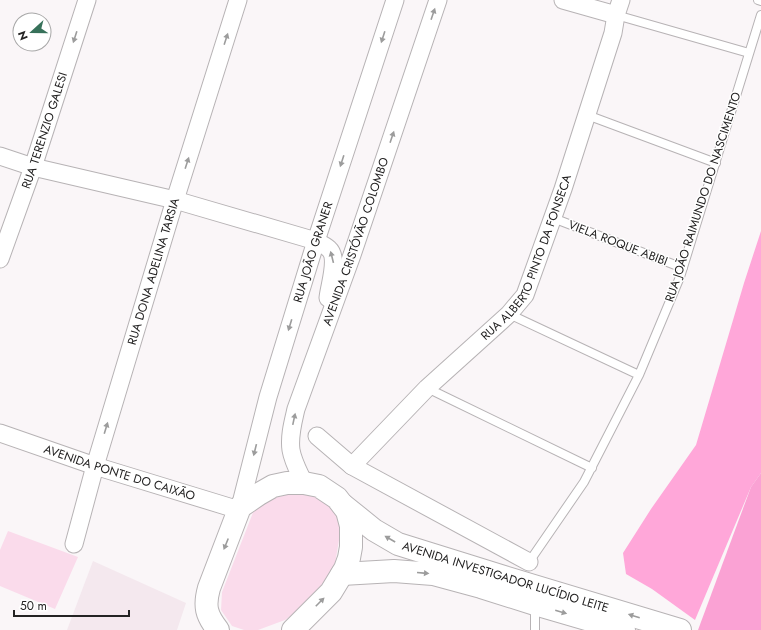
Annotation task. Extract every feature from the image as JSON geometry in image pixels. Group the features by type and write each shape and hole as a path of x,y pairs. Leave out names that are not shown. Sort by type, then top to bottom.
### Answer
{"main road":[{"name":"AVENIDA INVESTIGADOR LUCÍDIO LEITE","path":"240,509 259,494 273,486 287,483 304,483 319,486 338,498 342,504 374,530 398,544 676,629"},
{"path":"293,630 331,592 345,569 349,558 352,536 347,511 342,504"},
{"path":"197,630 206,605 209,588 240,509"},
{"name":"AVENIDA INVESTIGADOR LUCÍDIO LEITE","path":"342,574 394,571 434,574 624,630"},
{"path":"206,605 212,622 218,630"}],"street":[{"name":"RUA TERENZIO GALESI","path":"0,259 33,166 87,0"},
{"name":"RUA DONA ADELINA TARSIA","path":"74,544 95,466 175,200 238,0"},
{"name":"RUA JOÃO GRANER","path":"240,509 268,397 316,241 395,0"},
{"name":"AVENIDA CRISTÓVÃO COLOMBO","path":"304,483 294,461 291,449 291,431 296,409 354,247 438,0"},
{"path":"563,0 619,8"},
{"name":"RUA ALBERTO PINTO DA FONSECA","path":"352,466 427,388 509,314 525,295 563,189 613,33 619,8"},
{"path":"0,156 33,166 175,200 316,241 330,249 333,255 334,264 328,296 327,323"},
{"name":"AVENIDA PONTE DO CAIXÃO","path":"0,433 95,466 240,509"},
{"path":"318,436 352,466 529,562"}],"lane":[{"path":"619,8 749,54"},
{"name":"RUA JOÃO RAIMUNDO DO NASCIMENTO","path":"529,562 584,482 639,375 680,277 761,15"},
{"path":"587,115 716,163"},
{"name":"VIELA ROQUE ABIBI","path":"553,218 683,268"},
{"path":"509,314 639,375"},
{"path":"427,388 592,468"},
{"path":"535,604 535,630"}],"shaded area":[{"path":"761,231 761,473 751,487 695,620 652,589 626,574 623,553 651,509 696,445"},
{"path":"761,473 761,630 698,630 751,487"},
{"path":"294,493 318,497 334,508 341,528 334,570 312,601 285,620 258,630 244,630 232,626 221,610 222,592 254,510 273,498"},
{"path":"8,531 78,557 55,609 0,586 0,550"},
{"path":"93,561 186,603 177,630 67,630"}]}
